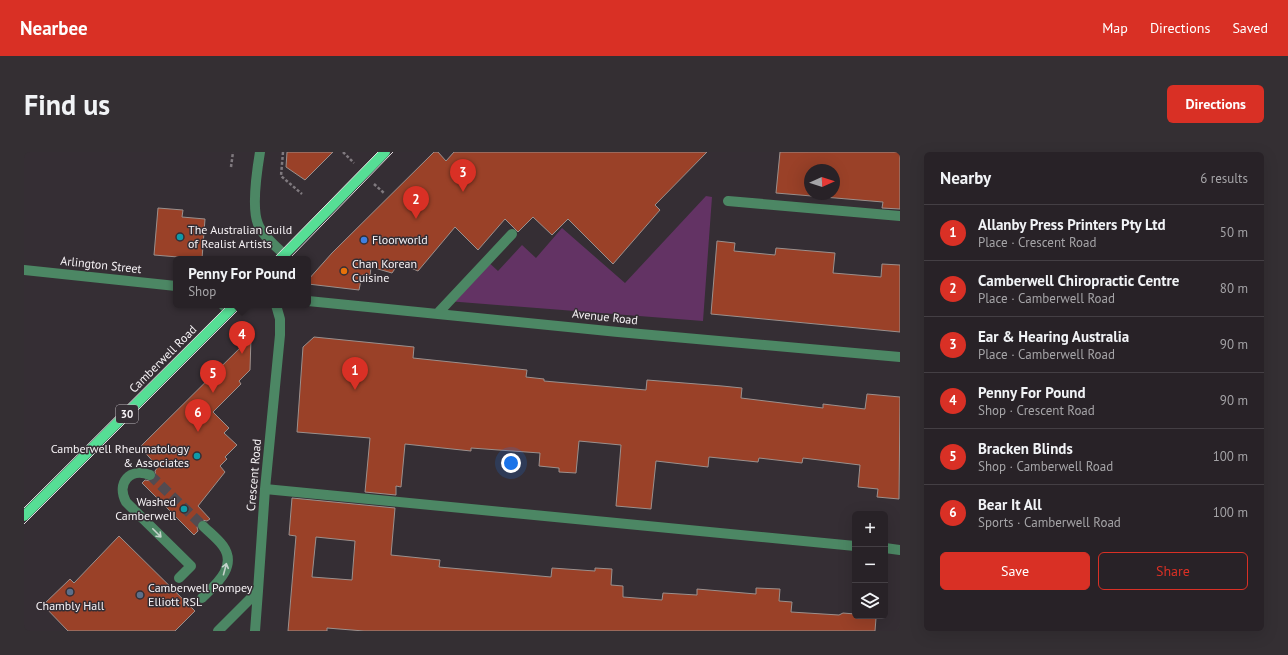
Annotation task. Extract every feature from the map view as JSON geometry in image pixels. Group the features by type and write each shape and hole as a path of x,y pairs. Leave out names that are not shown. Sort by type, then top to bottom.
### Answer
{"main road":[{"path":"283,256 385,152"},
{"name":"Camberwell Road","path":"24,516 228,308"}],"street":[{"path":"260,152 255,200 256,218 260,228 281,256"},
{"path":"728,201 900,216"},
{"path":"438,313 512,234"},
{"name":"Arlington Street","path":"24,270 173,286"},
{"name":"Avenue Road","path":"311,301 618,332 900,357"},
{"name":"Crescent Road","path":"255,631 265,489 280,335 280,319 277,308"},
{"path":"150,475 136,472 132,474 125,481 122,488 122,495 126,502 191,566 179,578"},
{"path":"265,489 852,546"},
{"path":"202,598 222,578 226,570 228,559 226,550 222,544 203,526"},
{"path":"888,548 900,550"},
{"path":"218,631 258,591"}],"path":[{"path":"231,167 233,152"},
{"path":"283,152 281,176 302,194"}],"shaded area":[{"path":"706,196 712,197 703,321 447,301 485,259 498,271 522,245 536,258 562,228 625,283"}],"building":[{"path":"287,152 333,152 305,180 286,167"},
{"path":"434,152 438,152 446,161 454,152 707,152 655,205 660,210 613,264 568,219 552,235 533,217 518,232 505,219 478,250 455,227 418,271 399,263 392,273 371,267 370,276 362,275 359,290 311,284 311,277 332,253"},
{"path":"780,152 900,152 900,209 882,208 883,202 840,198 840,164 804,164 804,195 776,193"},
{"name":"The Australian Guild of Realist Artists","path":"158,208 183,210 182,217 205,219 202,256 154,255"},
{"path":"717,241 735,243 734,251 775,255 776,248 835,253 833,273 881,277 882,264 900,265 900,332 711,314"},
{"path":"251,337 250,370 239,381 241,384 213,412 229,428 224,433 237,445 225,457 227,459 220,466 225,472 198,506 210,519 207,521 202,520 198,522 198,531 194,535 142,483 145,480 154,480 156,476 155,471 158,467 140,447"},
{"path":"314,337 414,347 413,358 527,370 526,377 544,379 544,381 646,390 647,380 722,386 742,388 741,398 823,408 823,404 865,409 867,394 900,397 899,499 877,497 878,489 858,487 860,465 803,458 802,463 759,458 758,462 709,457 708,467 656,461 651,509 616,506 621,445 579,441 576,473 559,472 559,468 539,466 540,453 471,448 471,451 405,444 401,487 396,486 396,495 365,492 370,438 297,432 303,347"},
{"path":"292,498 395,508 391,555 440,560 439,567 551,577 552,568 595,571 595,568 612,569 611,585 623,586 623,597 662,600 663,593 697,595 697,589 756,594 756,588 780,589 779,601 792,602 791,612 839,615 843,613 852,614 852,619 876,619 875,631 364,631 327,628 327,631 288,631 296,536 289,535","holes":["316,537 355,541 352,580 312,577"]},
{"name":"Camberwell Pompey Elliott RSL","path":"119,536 195,611 175,631 68,631 43,605 70,579 74,583"}],"tunnel":[{"path":"150,475 203,526"}],"tram line":[{"path":"276,256 378,152"},
{"path":"292,256 393,152"},
{"path":"24,508 225,308"},
{"path":"24,524 240,308"}],"place":[{"name":"Ear & Hearing Australia","path":"463,192"},
{"name":"Camberwell Chiropractic Centre","path":"416,219"},
{"name":"The Australian Guild of Realist Artists","path":"180,237"},
{"name":"Floorworld","path":"364,240"},
{"name":"Chan Korean Cuisine","path":"344,271"},
{"name":"Penny For Pound","path":"242,354"},
{"name":"Allanby Press Printers Pty Ltd","path":"355,390"},
{"name":"Bracken Blinds","path":"213,393"},
{"name":"Bear It All","path":"198,432"},
{"name":"Camberwell Rheumatology & Associates","path":"197,456"},
{"name":"Washed Camberwell","path":"184,509"},
{"name":"Chambly Hall","path":"70,592"},
{"name":"Camberwell Pompey Elliott RSL","path":"140,595"}]}
